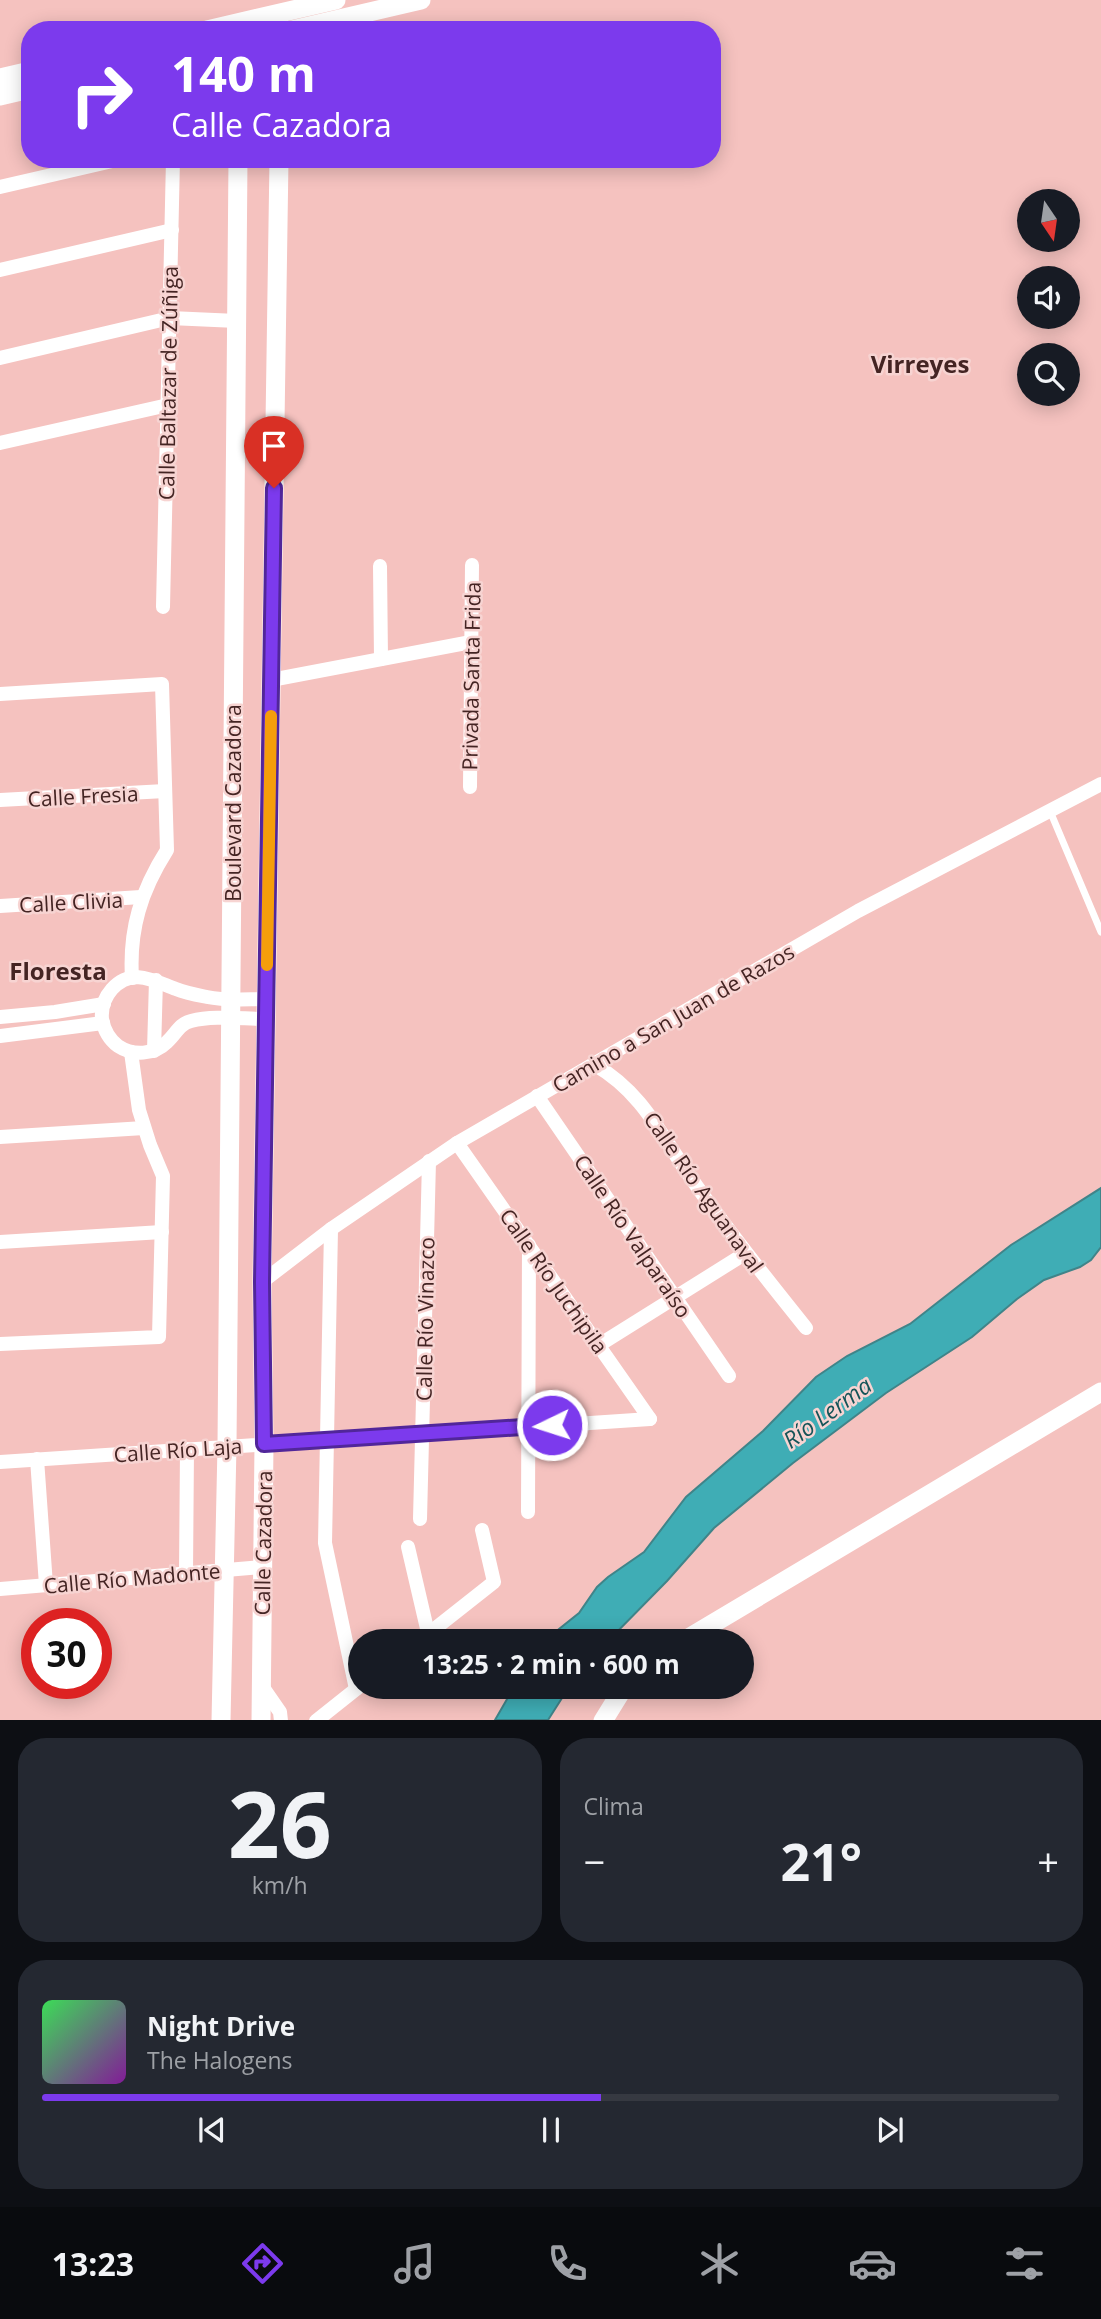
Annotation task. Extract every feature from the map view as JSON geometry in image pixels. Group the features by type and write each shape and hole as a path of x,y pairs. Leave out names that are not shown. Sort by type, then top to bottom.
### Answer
{"street":[{"path":"291,21 336,0"},
{"path":"302,21 421,0"},
{"path":"0,78 21,73"},
{"path":"0,96 21,91"},
{"path":"0,187 82,168"},
{"name":"Calle Baltazar de Zúñiga","path":"163,607 173,168"},
{"name":"Boulevard Cazadora","path":"227,1446 238,168"},
{"name":"Boulevard Cazadora","path":"262,1282 279,168"},
{"path":"0,270 172,230"},
{"path":"0,358 170,318 237,321"},
{"path":"0,443 169,405"},
{"name":"Privada Santa Frida","path":"470,787 472,565"},
{"path":"380,566 381,659"},
{"path":"271,680 471,642"},
{"path":"0,694 162,684 167,850 141,897 132,937 132,978"},
{"name":"Camino a San Juan de Razos","path":"262,1282 331,1229 457,1143 858,911 1101,784"},
{"name":"Calle Fresia","path":"0,800 165,791"},
{"name":"Calle Clivia","path":"0,906 141,897"},
{"path":"132,978 156,979 192,994 231,999 266,1009 231,1018 181,1025 170,1039 154,1051 131,1052 113,1041 103,1023 104,1004 114,987 132,978"},
{"path":"154,1051 156,979"},
{"path":"0,1017 104,1004"},
{"path":"0,1036 103,1023"},
{"path":"0,1344 159,1337 163,1176 144,1128 135,1091 131,1052"},
{"name":"Calle Río Aguanaval","path":"594,1065 611,1074 640,1101 691,1178 806,1328"},
{"name":"Calle Río Valparaíso","path":"537,1096 729,1376"},
{"path":"0,1137 144,1128"},
{"name":"Calle Río Juchipila","path":"457,1143 650,1419"},
{"name":"Calle Río Vinazco","path":"420,1519 429,1161"},
{"path":"331,1229 325,1543 348,1644"},
{"path":"0,1242 162,1232"},
{"path":"528,1512 529,1245"},
{"path":"599,1345 746,1253"},
{"name":"Calle Cazadora","path":"261,1720 264,1444 262,1282"},
{"path":"704,1629 1101,1392"},
{"name":"Calle Río Laja","path":"0,1462 650,1419"},
{"name":"Calle Cazadora","path":"221,1720 227,1446"},
{"path":"187,1449 187,1573"},
{"path":"37,1459 46,1586"},
{"path":"433,1629 494,1582 482,1530"},
{"path":"408,1547 422,1629"},
{"name":"Calle Río Madonte","path":"0,1589 263,1567"},
{"path":"261,1685 280,1712 281,1720"},
{"path":"316,1720 348,1696"},
{"path":"603,1720 616,1699"}],"lane":[{"path":"1050,811 1101,932"}],"water":[{"name":"Río Lerma","path":"1101,1188 1101,1247 1091,1260 1080,1267 1044,1280 972,1337 886,1393 793,1463 714,1528 620,1629 559,1629 579,1613 597,1587 608,1577 644,1552 686,1497 763,1431 816,1377 847,1356 910,1324 1011,1245"},
{"path":"507,1699 561,1699 548,1720 495,1720"}],"slow traffic":[{"path":"267,965 271,716"}],"district":[{"name":"Virreyes","path":"920,363"},
{"name":"Floresta","path":"58,970"}],"route":[{"path":"274,488 262,1282 264,1444 552,1425"}]}
